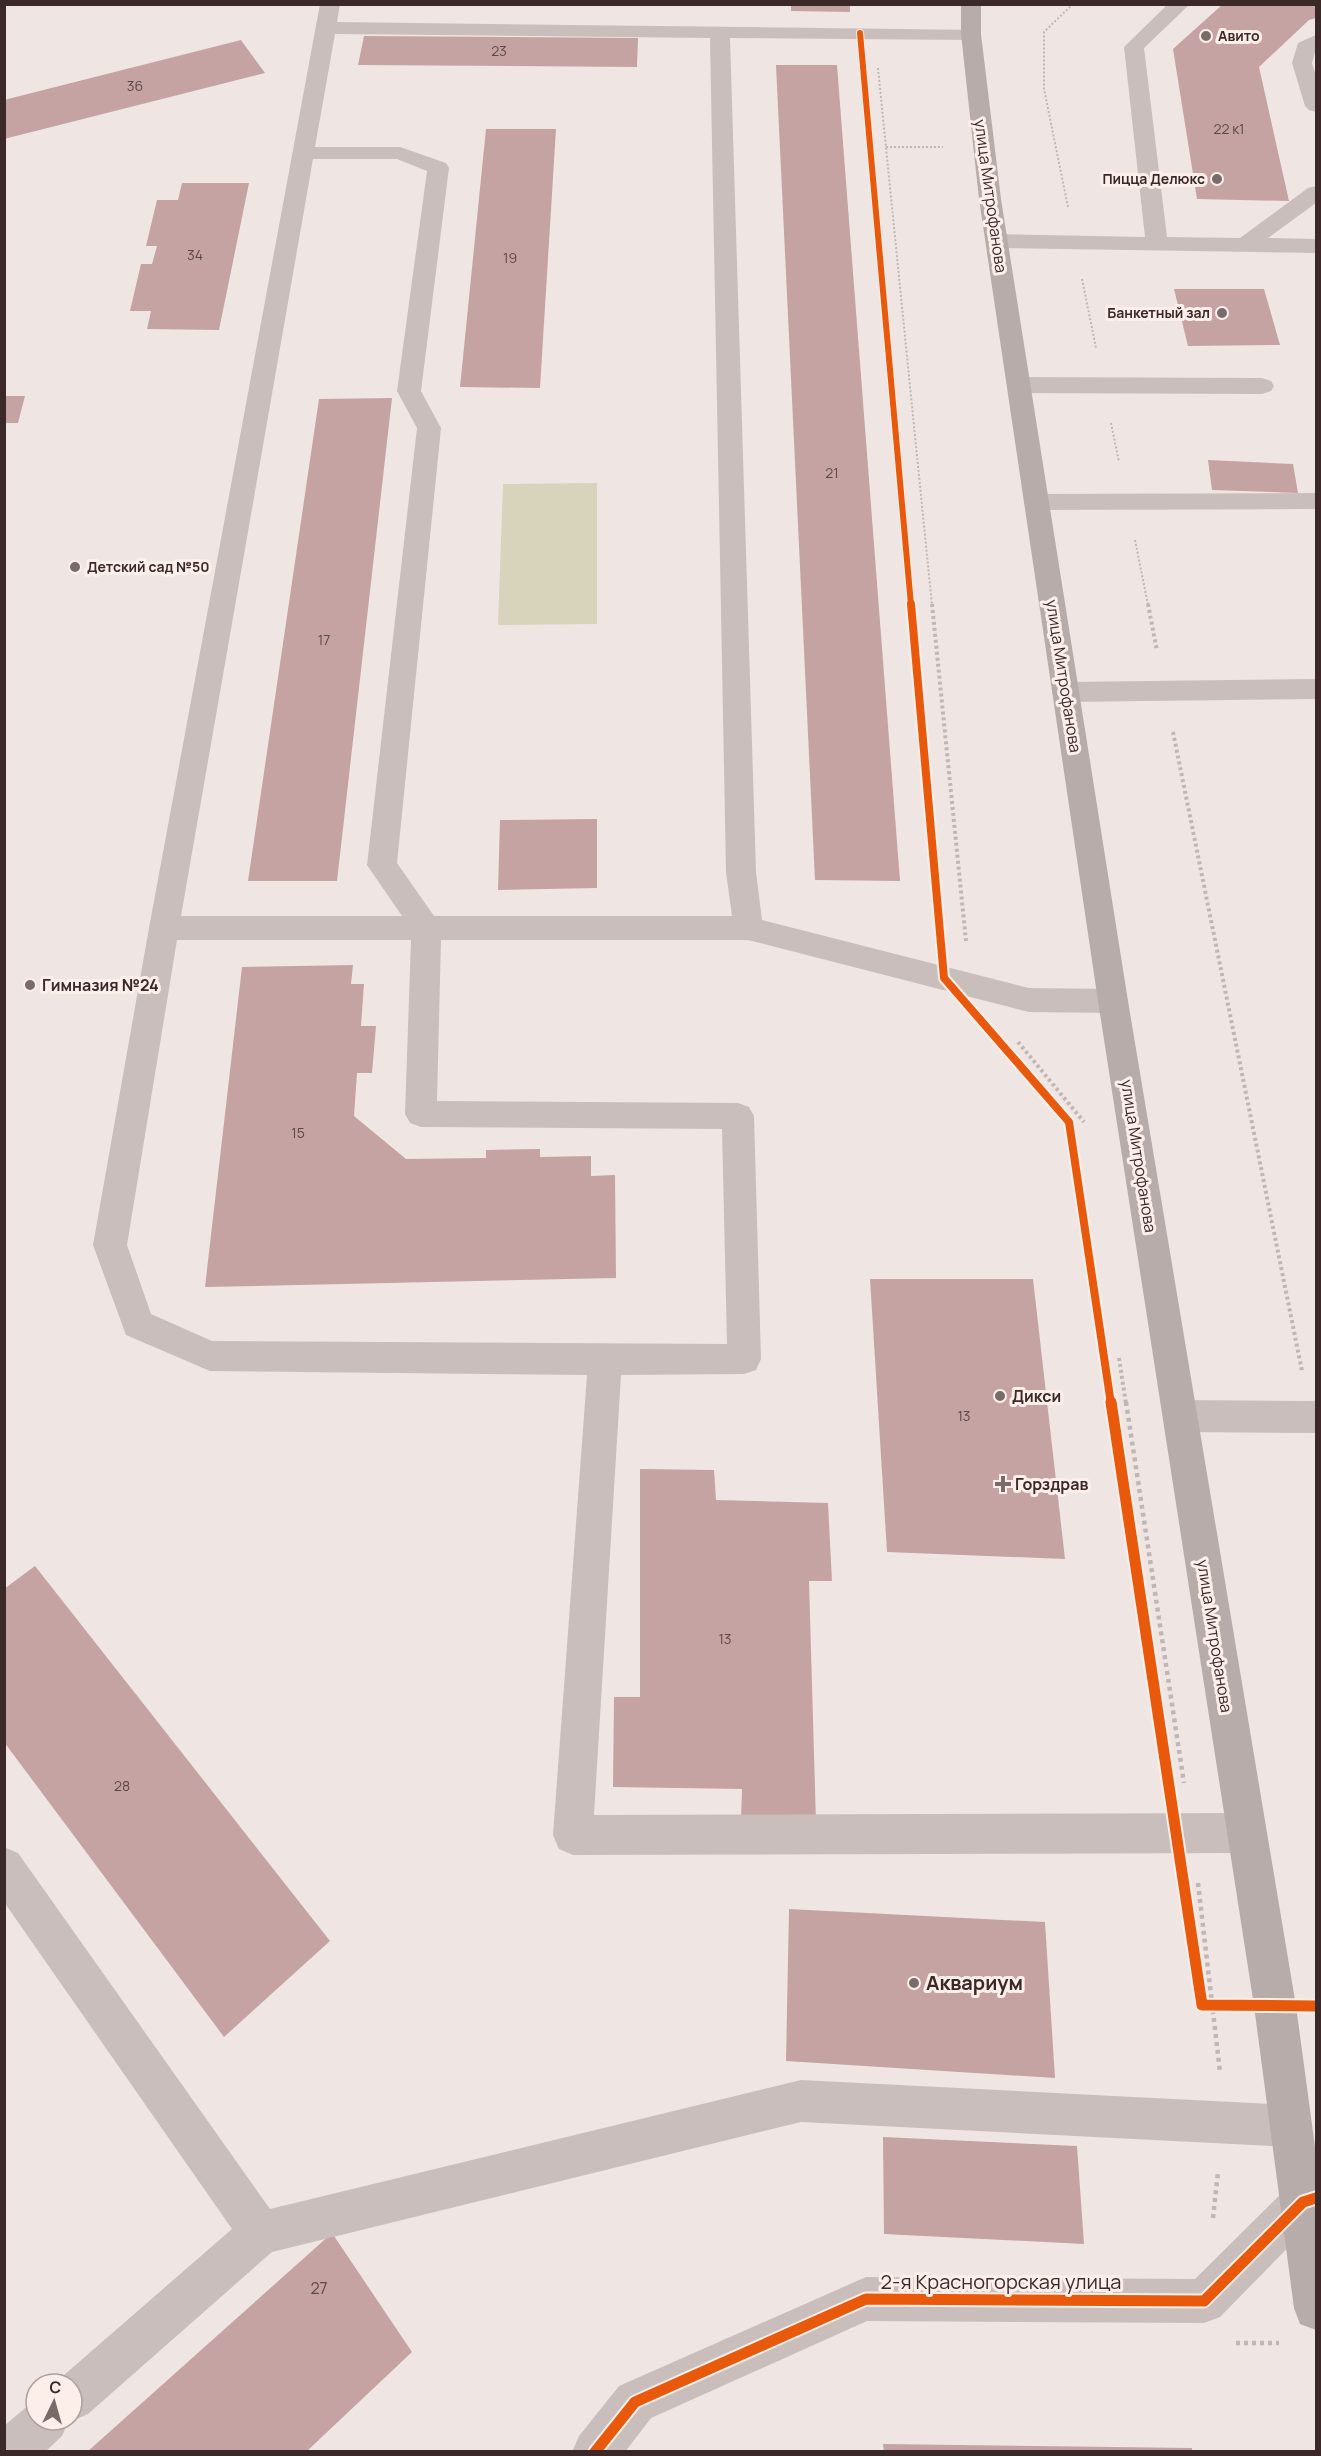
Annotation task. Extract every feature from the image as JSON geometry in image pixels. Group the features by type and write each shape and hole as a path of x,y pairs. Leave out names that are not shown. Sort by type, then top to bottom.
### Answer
{"main road":[{"name":"улица Митрофанова","path":"971,19 983,148 1113,1000 1275,2006 1291,2126 1310,2200 1317,2307"}],"street":[{"path":"1157,244 1134,47 1180,4"},
{"path":"305,153 400,153 438,168 409,391 429,428 381,866 426,928 421,1114 738,1116 744,1359 210,1356 138,1324 110,1245 164,928 328,16 720,32 755,23 875,33 971,19"},
{"path":"720,32 741,872 748,928"},
{"path":"1317,41 1305,46 1302,63 1317,106"},
{"path":"1245,245 1317,193"},
{"path":"997,241 1317,246"},
{"path":"1019,385 1262,386"},
{"path":"1037,502 1317,501"},
{"path":"1066,692 1317,689"},
{"path":"164,928 748,928 1029,1000 1113,1000"},
{"path":"605,1360 573,1835 1246,1833"},
{"path":"1181,1416 1317,1417"},
{"path":"4,1867 261,2233"},
{"path":"84,2388 261,2233 801,2101 1291,2126"},
{"name":"2-я Красногорская улица","path":"595,2451 635,2402 866,2299 1204,2301 1310,2200"},
{"path":"10,2451 32,2432"}],"path":[{"path":"875,33 970,985 1083,1120 1085,1131"},
{"path":"1119,1353 1191,1832 1214,2005"},
{"path":"1202,2005 1275,2006"}],"shaded area":[{"path":"597,483 597,624 498,625 503,484"}],"building":[{"path":"791,4 850,4 850,12 791,11"},
{"path":"1223,4 1316,4 1316,18 1309,20 1259,67 1289,201 1197,199 1173,49"},
{"path":"364,36 638,38 637,67 358,65"},
{"path":"241,40 265,73 4,139 4,100"},
{"path":"776,65 837,65 900,881 815,880"},
{"path":"486,129 556,129 540,388 460,387"},
{"path":"182,183 249,183 219,330 147,329 151,311 130,311 141,264 152,264 157,246 146,246 157,200 178,200"},
{"path":"1174,289 1264,289 1280,345 1188,346"},
{"path":"4,396 25,396 18,423 4,423"},
{"path":"392,398 337,881 248,881 319,399"},
{"path":"1208,460 1293,464 1298,493 1212,490"},
{"path":"597,819 597,888 498,890 500,820"},
{"path":"353,965 351,984 364,984 361,1026 376,1026 372,1073 357,1073 354,1116 406,1159 486,1158 486,1150 540,1149 540,1157 591,1156 591,1176 615,1175 616,1278 205,1287 242,967"},
{"path":"870,1279 1033,1279 1065,1559 887,1552"},
{"path":"640,1469 714,1470 716,1500 828,1503 832,1581 809,1581 816,1823 741,1820 742,1789 613,1787 614,1697 640,1697"},
{"path":"35,1566 330,1941 224,2037 4,1742 4,1589"},
{"path":"789,1909 1045,1922 1055,2078 786,2061"},
{"path":"883,2137 1077,2146 1084,2244 884,2234"},
{"path":"332,2233 412,2352 306,2452 87,2452"},
{"path":"883,2444 1192,2448 1192,2452 884,2452"}],"cycle path":[{"path":"860,33 944,978 1069,1122 1202,2005 1316,2006"},
{"path":"595,2452 635,2402 866,2299 1204,2301 1303,2202 1316,2198"}],"place":[{"name":"Авито","path":"1206,36"},
{"name":"Пицца Делюкс","path":"1217,179"},
{"name":"Банкетный зал","path":"1222,313"},
{"name":"Детский сад №50","path":"75,567"},
{"name":"Гимназия №24","path":"30,985"},
{"name":"Дикси","path":"1000,1396"},
{"name":"Горздрав","path":"1003,1484"},
{"name":"Аквариум","path":"914,1983"}]}
